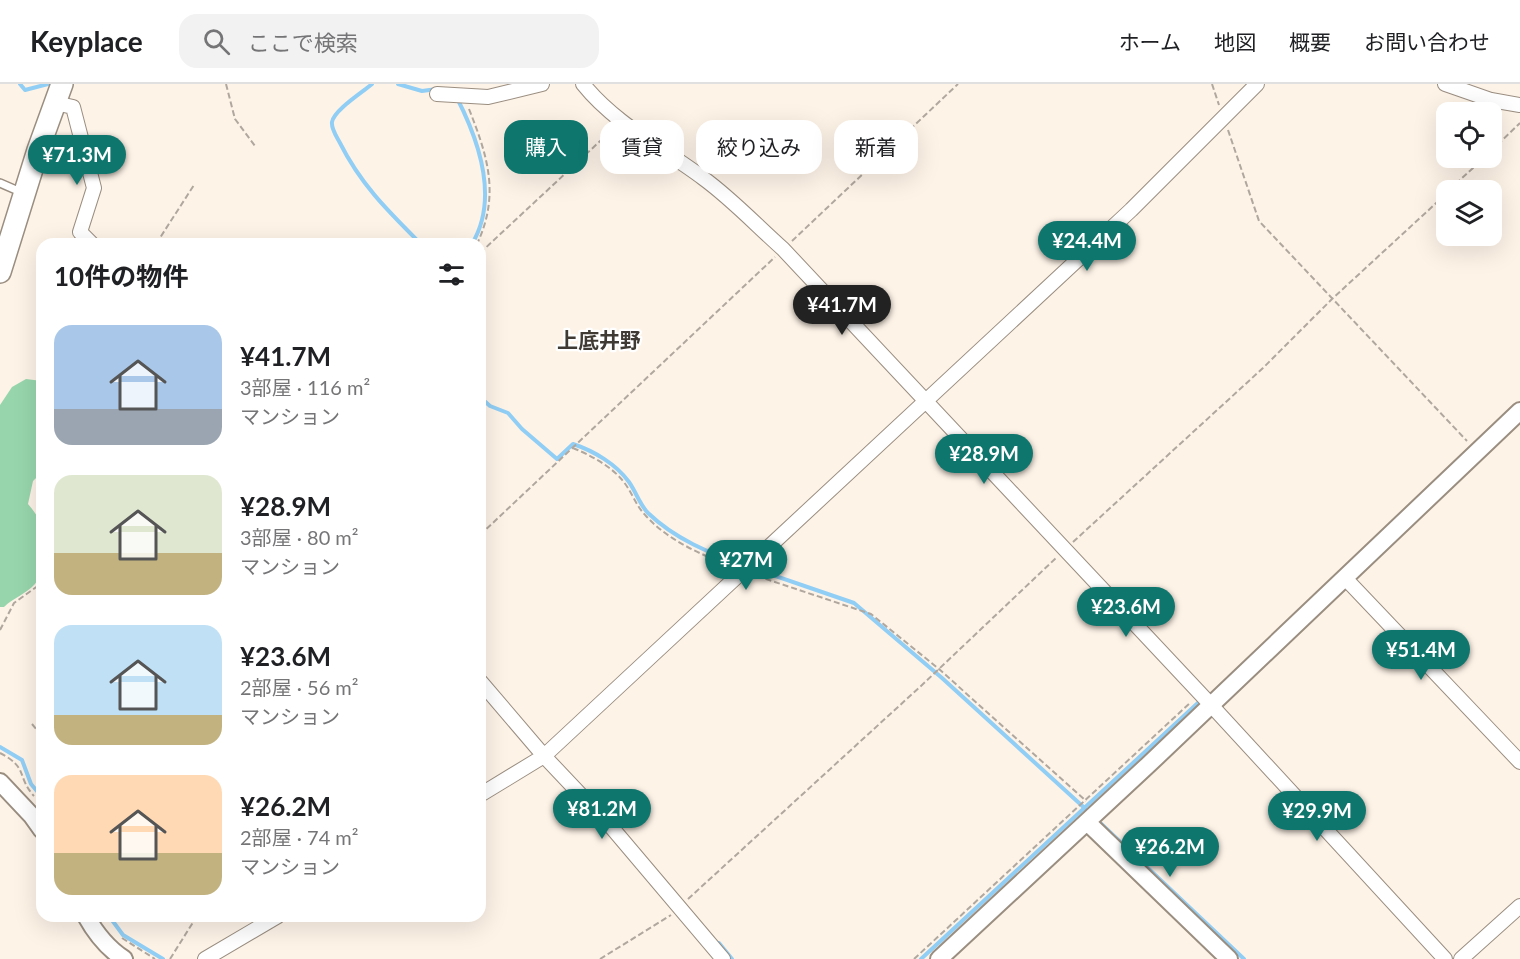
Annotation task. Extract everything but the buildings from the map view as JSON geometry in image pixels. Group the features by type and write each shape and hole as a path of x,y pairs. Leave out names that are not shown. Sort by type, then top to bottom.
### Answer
{"main road":[{"path":"0,272 59,93"}],"street":[{"path":"437,94 488,97 542,84"},
{"path":"583,84 596,100 620,120"},
{"path":"486,791 544,756 1131,210 1257,84"},
{"path":"1445,84 1491,100 1520,105"},
{"path":"59,93 73,107 90,166 94,188 80,232 86,238"},
{"path":"684,164 706,179 783,249 1206,699 1445,959"},
{"path":"939,959 1087,822 1206,699 1345,578 1520,411"},
{"path":"1345,578 1520,762"},
{"path":"486,688 544,756 613,829 723,959"},
{"path":"0,782 36,822"},
{"path":"1087,822 1229,959"},
{"path":"1461,959 1520,906"},
{"path":"89,922 95,933 112,951 124,959"},
{"path":"205,959 268,922"}],"lane":[{"path":"0,183 25,194"}],"path":[{"path":"226,84 235,119 255,146"},
{"path":"486,529 958,84"},
{"path":"1212,84 1259,221 1477,452"},
{"path":"464,96 483,147 490,176 488,220 480,238"},
{"path":"1502,140 1520,123"},
{"path":"486,247 600,141"},
{"path":"1460,180 1473,168"},
{"path":"160,238 194,185"},
{"path":"600,959 673,914 1263,368 1332,299 1436,203"},
{"path":"573,448 607,466 622,480 644,515 664,533 690,549 744,572 871,614 939,669 1086,801"},
{"path":"0,630 14,603 36,587"},
{"path":"914,959 1086,801 1206,699"},
{"path":"32,724 36,729"},
{"path":"0,753 14,760 20,767 27,788 35,796"},
{"path":"170,959 193,922"},
{"path":"116,934 155,959"}],"green space":[{"path":"26,379 36,380 36,478 33,481 28,504 36,515 36,582 28,591 4,607 0,607 0,405 12,387"}],"waterway":[{"path":"20,84 25,90 48,84"},
{"path":"372,84 338,112 334,117 332,127 348,158 366,185 415,238"},
{"path":"398,84 422,91 437,89"},
{"path":"457,98 479,151 483,170 484,208 475,238"},
{"path":"486,402 508,413 522,429 557,459 573,444 604,459 624,475 645,510 658,522 693,544 744,565"},
{"path":"752,568 854,603 942,678 1090,813"},
{"path":"921,959 1200,701"},
{"path":"0,747 22,760 31,784 36,790"},
{"path":"1095,818 1244,959"},
{"path":"113,922 123,935 163,959"},
{"path":"719,943 732,959"}],"district":[{"name":"上底井野","path":"599,341"}]}
